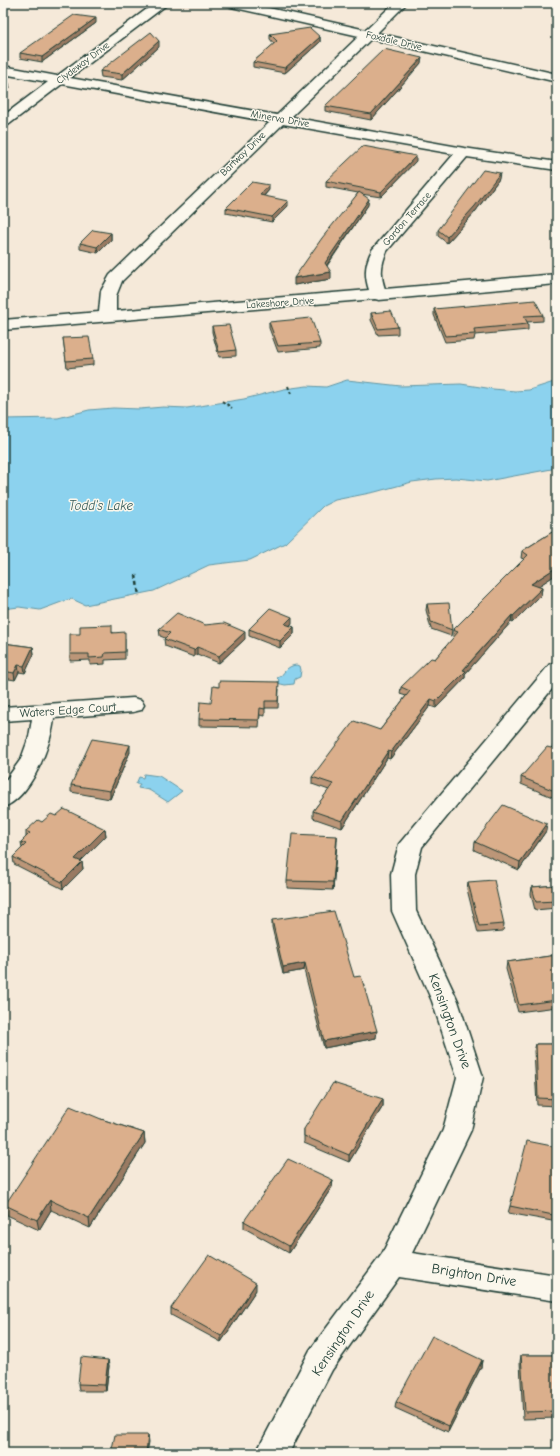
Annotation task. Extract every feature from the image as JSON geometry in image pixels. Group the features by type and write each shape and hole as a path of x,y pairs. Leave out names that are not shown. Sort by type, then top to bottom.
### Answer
{"street":[{"name":"Clydeway Drive","path":"3,122 163,3"},
{"name":"Foxdale Drive","path":"231,3 557,78"},
{"name":"Bartway Drive","path":"108,316 107,295 109,287 116,278 279,119 401,3"},
{"name":"Minerva Drive","path":"3,70 464,152 557,166"},
{"name":"Gordon Terrace","path":"379,295 372,270 375,258 380,250 464,152"},
{"name":"Lakeshore Drive","path":"3,325 379,295 557,279"},
{"name":"Kensington Drive","path":"272,1453 321,1360 392,1263 457,1130 470,1077 446,1001 404,911 403,874 411,844 557,669"},
{"name":"Waters Edge Court","path":"3,714 133,705"},
{"path":"3,799 24,774 32,760 40,741 44,712"},
{"name":"Brighton Drive","path":"392,1263 557,1288"}],"path":[{"path":"288,386 291,394"},
{"path":"222,401 232,408"},
{"path":"136,575 139,596"}],"water":[{"name":"Todd's Lake","path":"347,380 401,386 461,384 515,391 529,390 557,381 557,468 487,481 456,478 412,482 375,492 335,500 323,506 285,543 250,560 209,565 154,591 85,605 72,599 40,610 19,607 3,609 3,419 58,418 89,410 113,408 187,408 244,399 284,389 307,386 326,387"},
{"path":"296,665 300,666 301,670 300,677 295,679 294,684 285,685 277,683 279,680 277,678 289,668"},
{"path":"144,774 159,776 182,791 168,802 149,790 138,788 140,784 136,784 139,777 143,778"}],"building":[{"path":"74,15 96,18 42,57 20,53"},
{"path":"310,28 320,37 285,68 253,62 277,41 270,34"},
{"path":"151,32 159,41 122,74 100,71"},
{"path":"384,49 422,58 371,114 325,106"},
{"path":"3,82 9,83 3,87"},
{"path":"363,146 416,156 381,192 326,181"},
{"path":"483,170 500,173 475,206 447,237 438,230"},
{"path":"252,182 269,185 260,195 288,201 272,217 226,208"},
{"path":"359,192 369,199 325,263 331,272 294,278 322,238"},
{"path":"93,230 111,233 97,247 80,243"},
{"path":"535,300 543,315 524,316 528,324 474,329 475,334 445,336 434,309"},
{"path":"391,311 398,327 378,329 371,313"},
{"path":"311,318 320,343 278,346 269,322"},
{"path":"229,325 236,350 219,352 212,326"},
{"path":"89,337 93,359 66,361 63,338"},
{"path":"557,529 557,567 531,584 542,588 513,616 512,615 463,670 466,671 436,701 431,699 391,752 388,751 342,821 313,811 333,784 312,777 354,721 380,730 410,691 401,687 431,658 435,659 458,632 453,630 528,555 522,551"},
{"path":"449,603 452,630 431,622 427,604"},
{"path":"270,608 292,617 285,624 294,627 280,641 249,629"},
{"path":"177,613 205,625 224,623 245,632 219,656 197,647 194,650 164,639 170,633 159,629"},
{"path":"112,625 112,633 125,632 125,652 105,653 104,657 89,658 89,654 70,654 70,634 80,634 80,626"},
{"path":"3,643 33,647 24,666 18,665 14,673 3,671"},
{"path":"219,681 279,682 278,701 265,701 265,709 260,708 259,720 199,719 200,702 211,703 213,686 219,687"},
{"path":"92,739 130,745 110,791 71,785"},
{"path":"557,742 557,792 521,777 547,747 551,748"},
{"path":"503,805 547,824 520,862 475,842"},
{"path":"64,809 105,829 75,859 82,862 62,882 13,857 26,844 21,842 30,833 26,831 38,820 42,822 51,814 56,816"},
{"path":"292,834 337,836 333,882 287,881"},
{"path":"494,880 504,924 479,926 468,882"},
{"path":"557,885 557,901 536,902 532,887"},
{"path":"334,911 354,977 361,976 377,1031 324,1041 305,963 283,967 272,920"},
{"path":"557,955 557,1000 519,1005 507,962"},
{"path":"536,1044 557,1044 557,1099 538,1098"},
{"path":"333,1083 383,1099 349,1155 304,1136 304,1129"},
{"path":"70,1106 101,1119 144,1133 89,1218 50,1200 37,1220 5,1205"},
{"path":"527,1141 557,1147 557,1200 553,1215 510,1206"},
{"path":"288,1159 333,1180 289,1246 244,1221"},
{"path":"209,1255 256,1283 221,1336 171,1308"},
{"path":"432,1336 482,1360 449,1426 396,1402"},
{"path":"521,1355 557,1355 557,1411 525,1412"},
{"path":"81,1357 108,1360 105,1385 78,1384"},
{"path":"115,1435 148,1435 146,1453 111,1453"}]}
